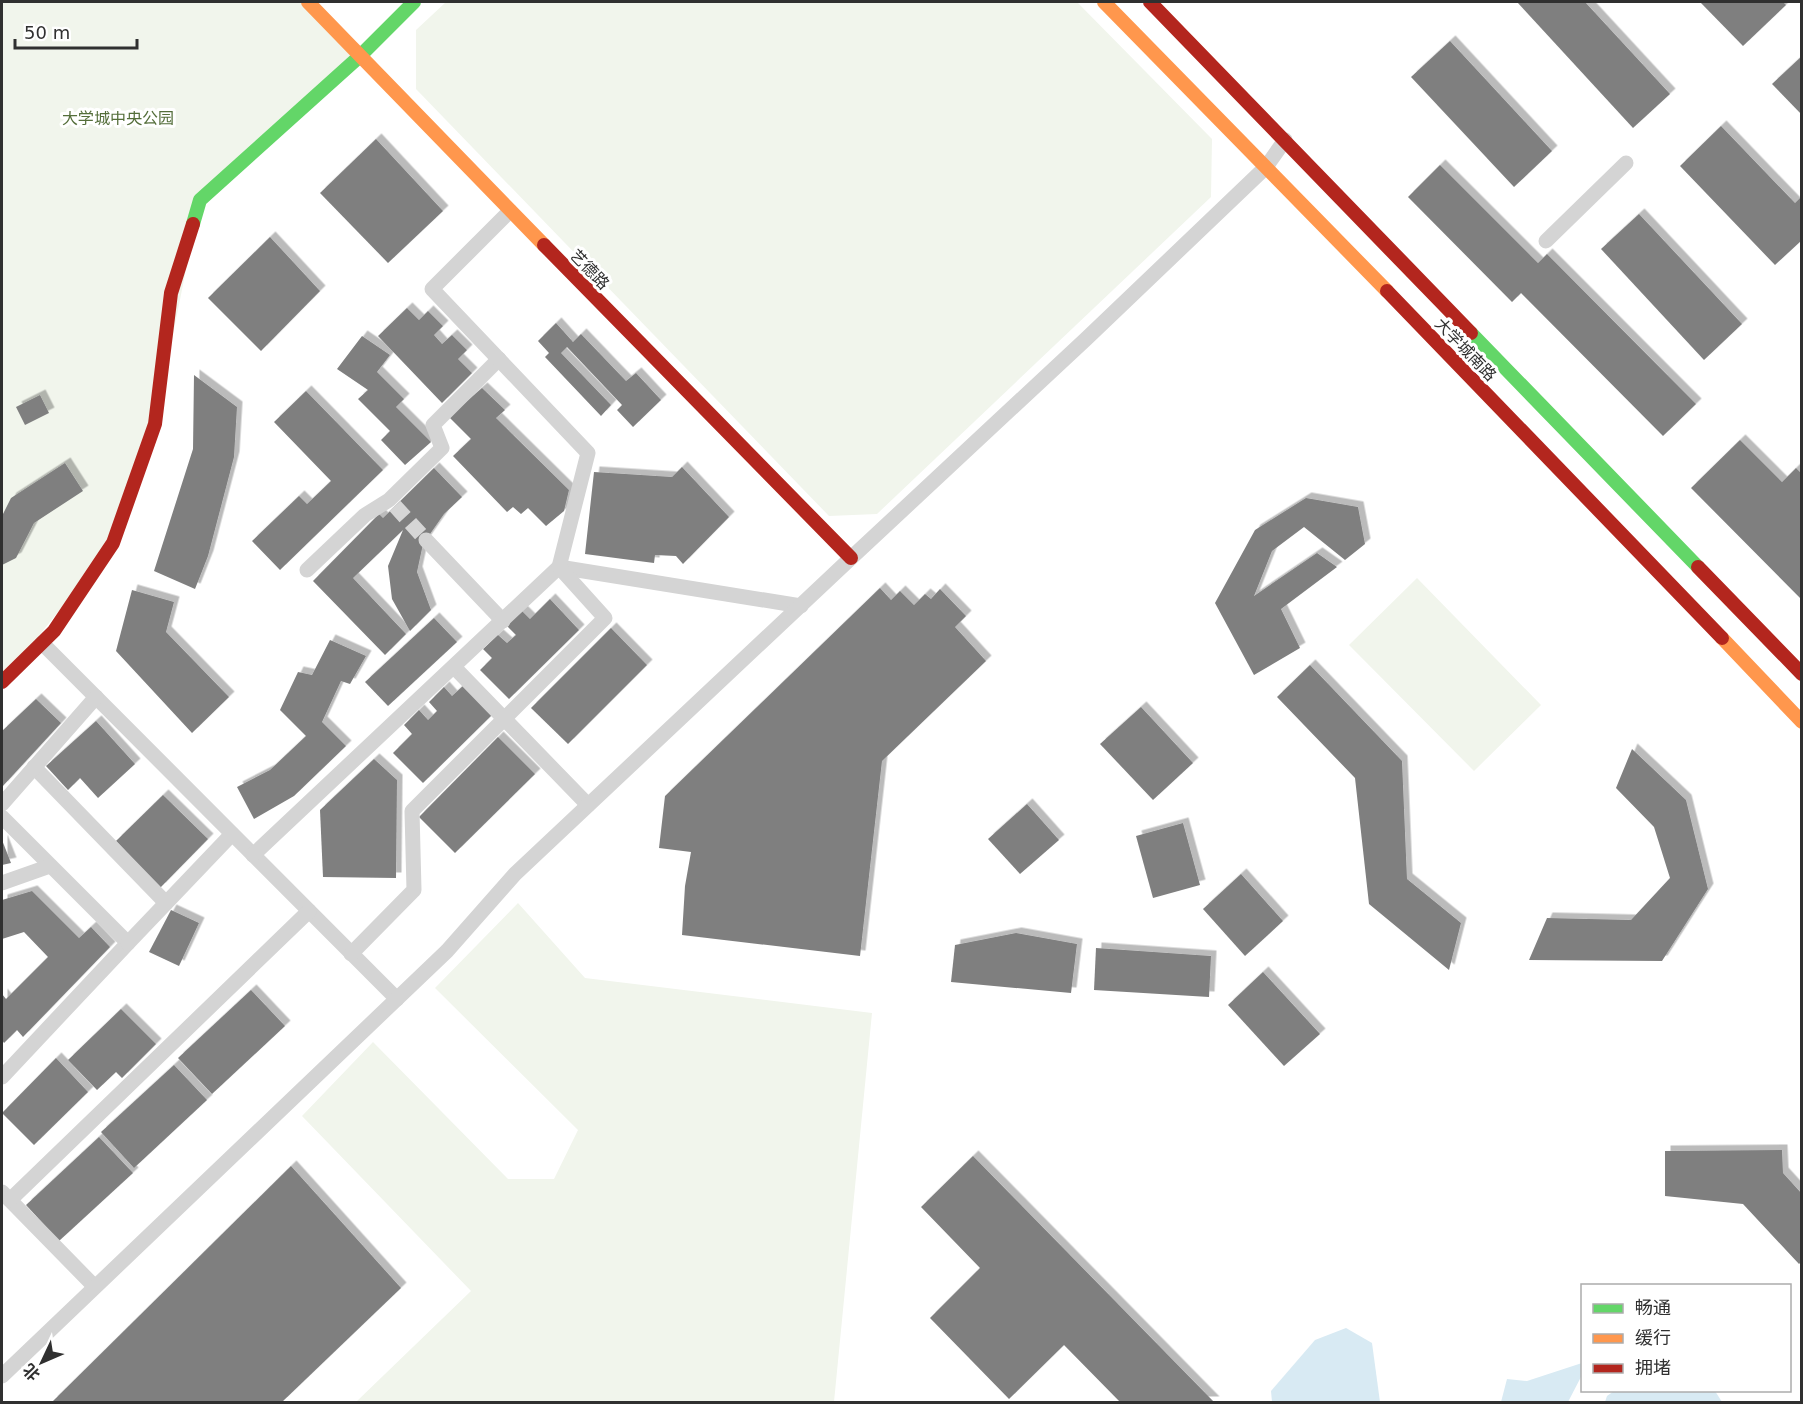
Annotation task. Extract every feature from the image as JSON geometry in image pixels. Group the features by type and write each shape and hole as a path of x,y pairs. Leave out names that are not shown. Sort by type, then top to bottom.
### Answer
{"main road":[{"name":"艺德路","path":"308,2 851,558"},
{"path":"2,682 54,631 113,543 155,424 171,293 200,200 360,56 414,2"},
{"name":"大学城南路","path":"1104,2 1452,357 1802,722"},
{"name":"大学城南路","path":"1150,2 1802,674"}],"street":[{"path":"2,1376 447,951 515,874 1086,339 1266,167 1285,140"},
{"path":"1545,241 1626,163"},
{"path":"253,855 559,567 588,453 432,289 510,211"},
{"path":"307,570 365,515 392,503 442,448 433,425 499,359"},
{"path":"426,540 503,621"},
{"path":"559,567 801,606"},
{"path":"351,954 414,890 412,811 605,618 559,567"},
{"path":"42,643 397,999"},
{"path":"454,667 588,805"},
{"path":"2,804 96,697"},
{"path":"34,767 166,903"},
{"path":"2,817 128,943"},
{"path":"2,1077 232,834"},
{"path":"2,883 50,866"},
{"path":"94,1286 6,1196 309,911"}],"green space":[{"name":"大学城中央公园","path":"2,2 306,2 360,56 200,200 155,424 113,543 2,682"},
{"path":"446,2 1077,2 1212,139 1211,197 877,514 829,516 416,89 416,30"},
{"path":"1417,578 1541,705 1474,771 1349,645"},
{"path":"518,903 585,978 872,1013 834,1402 356,1402 471,1291 302,1116 373,1042 508,1179 554,1179 578,1130 435,988"}],"shaded area":[{"path":"1346,1328 1372,1343 1380,1402 1272,1402 1271,1391 1315,1340"},
{"path":"1581,1363 1581,1377 1568,1402 1501,1402 1507,1379 1527,1381"},
{"path":"1613,1392 1716,1392 1722,1402 1605,1402 1607,1396"}],"building":[{"path":"1517,2 1585,2 1670,94 1633,128"},
{"path":"1700,2 1783,2 1786,5 1743,46"},
{"path":"1450,41 1552,151 1514,187 1411,77"},
{"path":"1802,56 1802,115 1772,84"},
{"path":"1721,126 1795,203 1802,196 1802,240 1775,265 1680,166"},
{"path":"376,139 443,211 388,263 320,193"},
{"path":"1440,165 1538,263 1547,254 1696,404 1663,436 1521,293 1512,302 1408,197"},
{"path":"1639,214 1742,324 1704,360 1601,249"},
{"path":"270,237 320,291 261,351 208,298"},
{"path":"407,308 419,320 428,311 443,326 434,335 442,344 452,335 467,350 458,359 472,373 442,403 378,336"},
{"path":"556,323 573,342 581,334 626,381 636,373 661,400 633,427 617,410 622,405 567,347 561,353 611,405 601,416 545,357 549,353 538,341"},
{"path":"362,336 390,355 377,372 404,399 396,407 431,442 405,465 381,440 390,431 358,399 368,390 337,369"},
{"path":"194,375 237,407 234,457 208,556 195,589 154,571 193,449"},
{"path":"482,388 505,410 496,418 569,490 564,511 546,526 528,508 521,514 513,507 507,512 453,456 471,439 449,417"},
{"path":"306,391 383,470 280,570 252,541 299,496 307,504 331,481 274,422"},
{"path":"40,395 49,413 25,425 16,407"},
{"path":"1740,440 1782,482 1796,468 1802,474 1802,600 1691,488"},
{"path":"65,463 83,491 34,523 16,558 2,565 2,516 11,498"},
{"path":"682,467 729,517 683,564 676,556 655,555 654,563 585,554 594,472 672,477"},
{"path":"434,468 462,497 444,514 423,544 417,572 431,610 410,631 392,599 388,566 403,530 353,578 406,634 385,655 313,581 379,514 383,518"},
{"path":"1306,498 1358,507 1365,544 1345,560 1304,527 1272,551 1254,596 1317,553 1337,567 1281,609 1300,648 1254,675 1215,603 1255,530"},
{"path":"880,588 891,600 900,591 914,605 925,594 931,599 940,589 966,616 955,627 986,661 882,761 860,956 682,935 685,886 691,852 659,848 665,796"},
{"path":"132,590 174,602 166,632 229,697 192,733 116,651"},
{"path":"550,599 579,630 509,699 480,670 492,658 483,649 498,635 507,643 516,635 506,625 521,610 530,619"},
{"path":"434,618 457,642 388,706 365,682"},
{"path":"611,628 647,665 568,744 531,708"},
{"path":"330,640 366,656 350,684 341,681 322,722 346,746 294,796 254,819 237,787 270,770 306,736 280,710 298,672 312,675"},
{"path":"1310,665 1402,761 1407,879 1461,923 1449,970 1369,904 1355,778 1277,697"},
{"path":"464,685 493,714 423,783 393,753 412,734 404,725 419,710 428,720 437,711 429,702 444,687 452,696"},
{"path":"36,699 61,723 2,787 2,731"},
{"path":"1141,707 1193,763 1153,800 1100,744"},
{"path":"96,721 135,764 98,798 80,778 68,790 46,766"},
{"path":"498,737 535,774 455,853 419,817"},
{"path":"1632,749 1686,800 1708,889 1662,961 1529,960 1547,918 1631,920 1670,878 1654,827 1616,788"},
{"path":"374,759 397,780 396,878 323,877 320,810"},
{"path":"163,795 208,839 160,888 116,841"},
{"path":"1027,804 1059,840 1020,874 988,839"},
{"path":"1183,823 1200,885 1153,898 1136,836"},
{"path":"2,840 11,863 2,865"},
{"path":"1241,874 1283,921 1245,956 1203,909"},
{"path":"32,891 79,938 91,927 110,947 23,1037 17,1030 4,1043 2,1040 2,994 6,999 48,957 24,932 2,939 2,900"},
{"path":"171,910 199,923 179,966 149,952"},
{"path":"1016,933 1077,944 1071,993 951,982 955,945"},
{"path":"1096,948 1211,956 1209,997 1094,990"},
{"path":"1263,972 1320,1034 1284,1066 1228,1005"},
{"path":"251,990 285,1026 212,1094 178,1058"},
{"path":"121,1009 156,1044 122,1078 116,1072 97,1090 68,1060"},
{"path":"56,1058 88,1092 34,1145 2,1113"},
{"path":"174,1065 207,1100 134,1168 101,1132"},
{"path":"99,1137 133,1173 59,1241 26,1205"},
{"path":"1782,1150 1783,1173 1802,1194 1802,1261 1799,1264 1743,1204 1665,1196 1665,1151"},
{"path":"973,1156 1214,1402 1120,1402 1064,1345 1009,1399 930,1318 980,1268 921,1207"},
{"path":"291,1166 401,1288 282,1402 52,1402"}],"tunnel":[{"path":"395,506 426,540"}],"traffic: fast":[{"path":"193,224 200,200 360,56 414,2"},
{"path":"1471,333 1698,567"}],"traffic: slow":[{"path":"308,2 544,245"},
{"path":"1104,2 1387,291"},
{"path":"1722,638 1802,722"}],"traffic: jam":[{"path":"1150,2 1471,333"},
{"path":"2,682 54,631 113,543 155,424 171,293 193,224"},
{"path":"544,245 851,558"},
{"path":"1387,291 1722,638"},
{"path":"1698,567 1802,674"}]}
